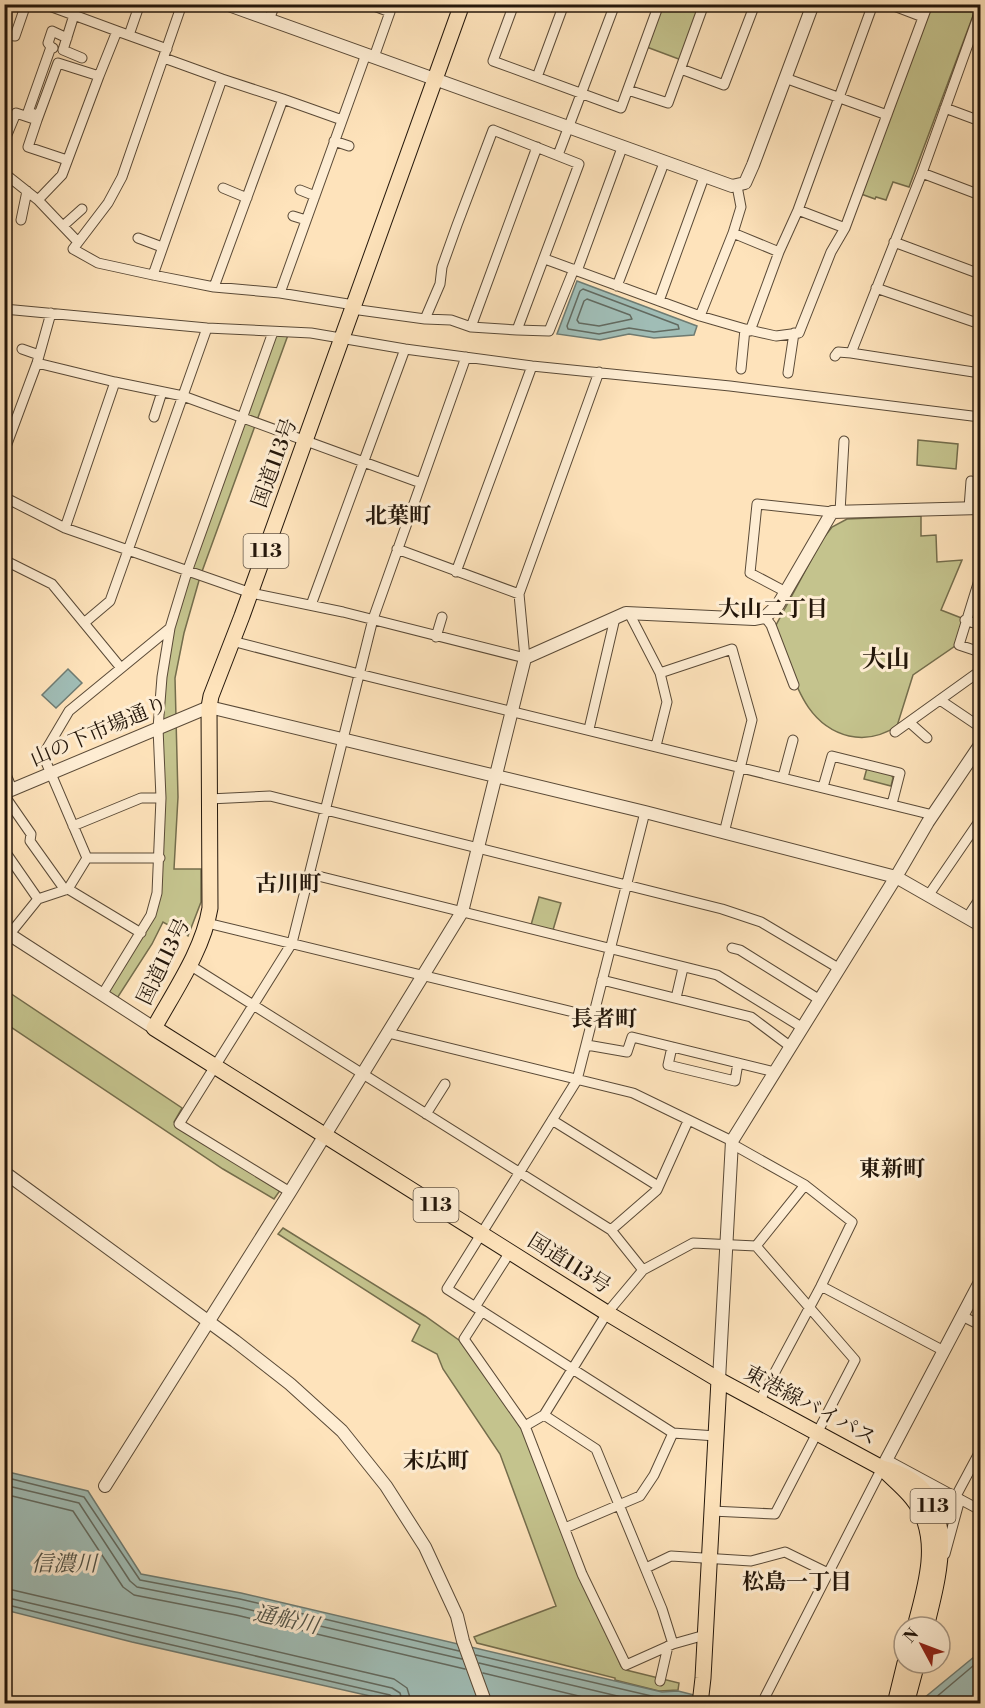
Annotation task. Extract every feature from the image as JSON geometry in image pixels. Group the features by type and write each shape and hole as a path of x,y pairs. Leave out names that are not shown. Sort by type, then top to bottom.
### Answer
{"highway":[{"name":"国道113号","path":"462,4 306,441 211,696 209,707 210,908 207,924 154,1028 607,1313 719,1380"},
{"name":"東港線バイパス","path":"719,1380 882,1467 913,1499 921,1511 929,1538 934,1570 928,1615"},
{"path":"701,1699 719,1380"},
{"name":"東港線バイパス","path":"919,1615 934,1570"},
{"path":"895,1704 902,1675"},
{"path":"906,1704 914,1675"}],"street":[{"path":"4,35 15,36 26,4"},
{"path":"44,4 129,35 222,79 342,120"},
{"path":"126,4 138,9 129,35"},
{"path":"182,4 122,177 108,203 73,249 98,263 214,286 280,293 425,319 452,320 471,327 549,331 622,148"},
{"path":"226,4 732,186 745,183 813,4"},
{"path":"269,20 275,4"},
{"path":"280,293 342,120 390,12 369,4"},
{"path":"513,4 493,61 621,108 659,4"},
{"path":"537,77 564,4"},
{"path":"558,155 615,4"},
{"path":"628,90 668,104 704,4"},
{"path":"681,69 724,85 755,4"},
{"path":"741,369 747,330 798,210 873,4"},
{"path":"889,4 923,17"},
{"path":"545,259 700,316 747,330 776,336 799,333 831,252 845,228 928,4"},
{"path":"851,353 922,173 981,11"},
{"path":"63,50 74,15"},
{"path":"38,201 62,174 117,31"},
{"path":"38,118 28,112 47,42 52,32 67,38"},
{"path":"970,37 981,41"},
{"path":"47,42 82,58"},
{"path":"67,160 28,147 58,63 99,76"},
{"path":"786,78 887,115"},
{"path":"153,275 222,79"},
{"path":"214,286 283,99"},
{"path":"945,108 981,121"},
{"path":"4,142 16,113 38,118"},
{"path":"425,319 440,284 442,267 493,130 579,164 517,330"},
{"path":"334,141 349,146"},
{"path":"471,327 537,147"},
{"path":"617,286 664,163"},
{"path":"4,173 38,201 78,242"},
{"path":"922,173 981,195"},
{"path":"659,301 704,177"},
{"path":"700,316 741,207 737,186"},
{"path":"223,188 247,198"},
{"path":"300,190 315,196"},
{"path":"21,220 27,191"},
{"path":"63,226 82,209"},
{"path":"798,210 845,228"},
{"path":"293,216 306,220"},
{"path":"733,233 779,252"},
{"path":"138,238 162,247"},
{"path":"894,242 981,274"},
{"path":"876,288 981,324"},
{"path":"5,311 51,313 207,328 311,333 405,349 532,366 730,386 981,417"},
{"path":"4,452 38,359 51,313"},
{"path":"84,623 110,601 207,328"},
{"path":"102,995 151,915 157,893 161,798 159,728 162,677 170,628 187,572 273,332"},
{"path":"788,373 794,333"},
{"path":"22,349 38,359 115,382 183,396 420,483"},
{"path":"311,605 405,349"},
{"path":"835,357 838,352 851,353 981,373"},
{"path":"290,1192 179,1124 292,943 373,620 466,357"},
{"path":"456,572 532,366"},
{"path":"105,1486 290,1192 462,912 525,658 519,594 599,372"},
{"path":"65,528 115,382"},
{"path":"154,417 162,392"},
{"path":"4,497 65,528 250,593 311,605 525,658 629,613 754,619 765,617 778,605 836,512 844,441"},
{"path":"786,592 750,573 757,504 836,512 975,508 971,481"},
{"path":"397,549 519,594"},
{"path":"4,560 52,584 121,669"},
{"path":"981,577 965,620 959,645 981,652"},
{"path":"629,613 660,673 667,702 656,746"},
{"path":"436,637 442,617"},
{"path":"765,617 771,625 794,685"},
{"path":"589,729 615,618"},
{"path":"965,620 981,625"},
{"path":"87,858 43,755 69,711 170,628"},
{"path":"232,641 933,815"},
{"path":"660,673 732,649 752,720 724,833"},
{"path":"895,732 981,671"},
{"path":"940,700 981,728"},
{"path":"209,707 645,812 896,878 981,926"},
{"name":"山の下市場通り","path":"7,792 209,707"},
{"path":"909,722 927,738"},
{"path":"783,777 793,740"},
{"path":"719,1380 732,1142 933,815 980,749"},
{"path":"823,787 832,756 843,758 900,773 892,804"},
{"path":"4,770 7,792 31,834 30,841 67,889 141,933"},
{"path":"209,799 270,796 722,909 761,921 840,969"},
{"path":"73,826 141,798 161,798"},
{"path":"645,812 577,1080 447,1289 673,1433 716,1436"},
{"path":"928,896 981,820"},
{"path":"4,850 38,899"},
{"path":"87,858 160,858"},
{"path":"87,858 67,889 38,899 7,933 154,1028"},
{"path":"310,874 717,975 803,1028"},
{"path":"967,918 981,898"},
{"path":"207,924 594,1017"},
{"path":"732,948 740,950 820,1000"},
{"path":"188,964 611,1230 643,1270"},
{"path":"676,998 683,968"},
{"path":"602,980 751,1017 791,1047"},
{"path":"388,1033 633,1093 732,1142 805,1185 852,1222 821,1286 759,1402"},
{"path":"587,1045 627,1052 632,1037 775,1072"},
{"path":"672,1047 668,1065 735,1081 738,1063"},
{"path":"426,1114 445,1084"},
{"path":"552,1120 658,1186"},
{"path":"611,1230 657,1190 688,1120"},
{"path":"4,1172 290,1384 342,1431 386,1486 425,1547 456,1616 486,1704"},
{"path":"756,1246 805,1185"},
{"path":"525,1426 544,1415 607,1313 643,1270 693,1243 756,1246 855,1360 775,1514 712,1511"},
{"path":"510,1252 464,1339 525,1426 582,1574 626,1665 671,1645 705,1635"},
{"path":"765,1697 882,1467 981,1282"},
{"path":"821,1286 944,1351"},
{"path":"962,1316 981,1325"},
{"path":"544,1415 596,1449 662,1609 671,1645 660,1681"},
{"path":"565,1528 640,1496 654,1476 673,1433"},
{"path":"934,1570 958,1498 981,1451"},
{"path":"882,1467 891,1462 981,1510"},
{"path":"646,1568 671,1556 751,1561 785,1552 828,1573"}],"shaded area":[{"path":"659,5 704,5 684,61 644,46"},
{"path":"932,5 977,5 909,187 893,182 886,200 876,197 875,199 861,194"},
{"path":"273,332 288,335 200,577 184,633 175,678 178,797 174,869 201,869 201,902 188,936 163,922 152,944 114,1003 102,995 141,933 157,893 158,728 170,628"},
{"path":"918,440 958,444 956,469 917,465"},
{"path":"921,516 921,536 936,535 937,562 962,560 941,610 964,619 955,646 913,675 897,726 880,735 868,737 849,736 836,732 816,717 802,697 775,627 822,540 832,527 847,519"},
{"path":"867,768 891,774 893,778 891,786 864,779"},
{"path":"539,897 561,903 553,930 531,925"},
{"path":"4,989 182,1108 174,1122 281,1189 274,1199 223,1169 5,1023"},
{"path":"283,1228 425,1316 463,1343 525,1430 621,1666 626,1670 679,1683 678,1690 659,1691 477,1643 474,1637 556,1606 500,1454 443,1369 437,1354 412,1341 420,1325 278,1234"}],"water":[{"path":"577,281 697,326 694,335 654,338 629,334 600,340 557,334"},
{"path":"68,669 82,683 56,708 42,695"},
{"path":"4,1471 88,1491 141,1574 241,1593 662,1692 678,1691 726,1703 401,1703 132,1642 5,1610"},
{"path":"980,1652 980,1703 918,1703"}],"district":[{"name":"北葉町","path":"398,516"},
{"name":"大山二丁目","path":"773,609"},
{"name":"大山","path":"886,660"},
{"name":"古川町","path":"288,884"},
{"name":"長者町","path":"604,1019"},
{"name":"東新町","path":"892,1169"},
{"name":"末広町","path":"436,1461"},
{"name":"松島一丁目","path":"797,1582"}],"water label":[{"name":"信濃川","path":"64,1564"},
{"name":"通船川","path":"286,1620"}]}
